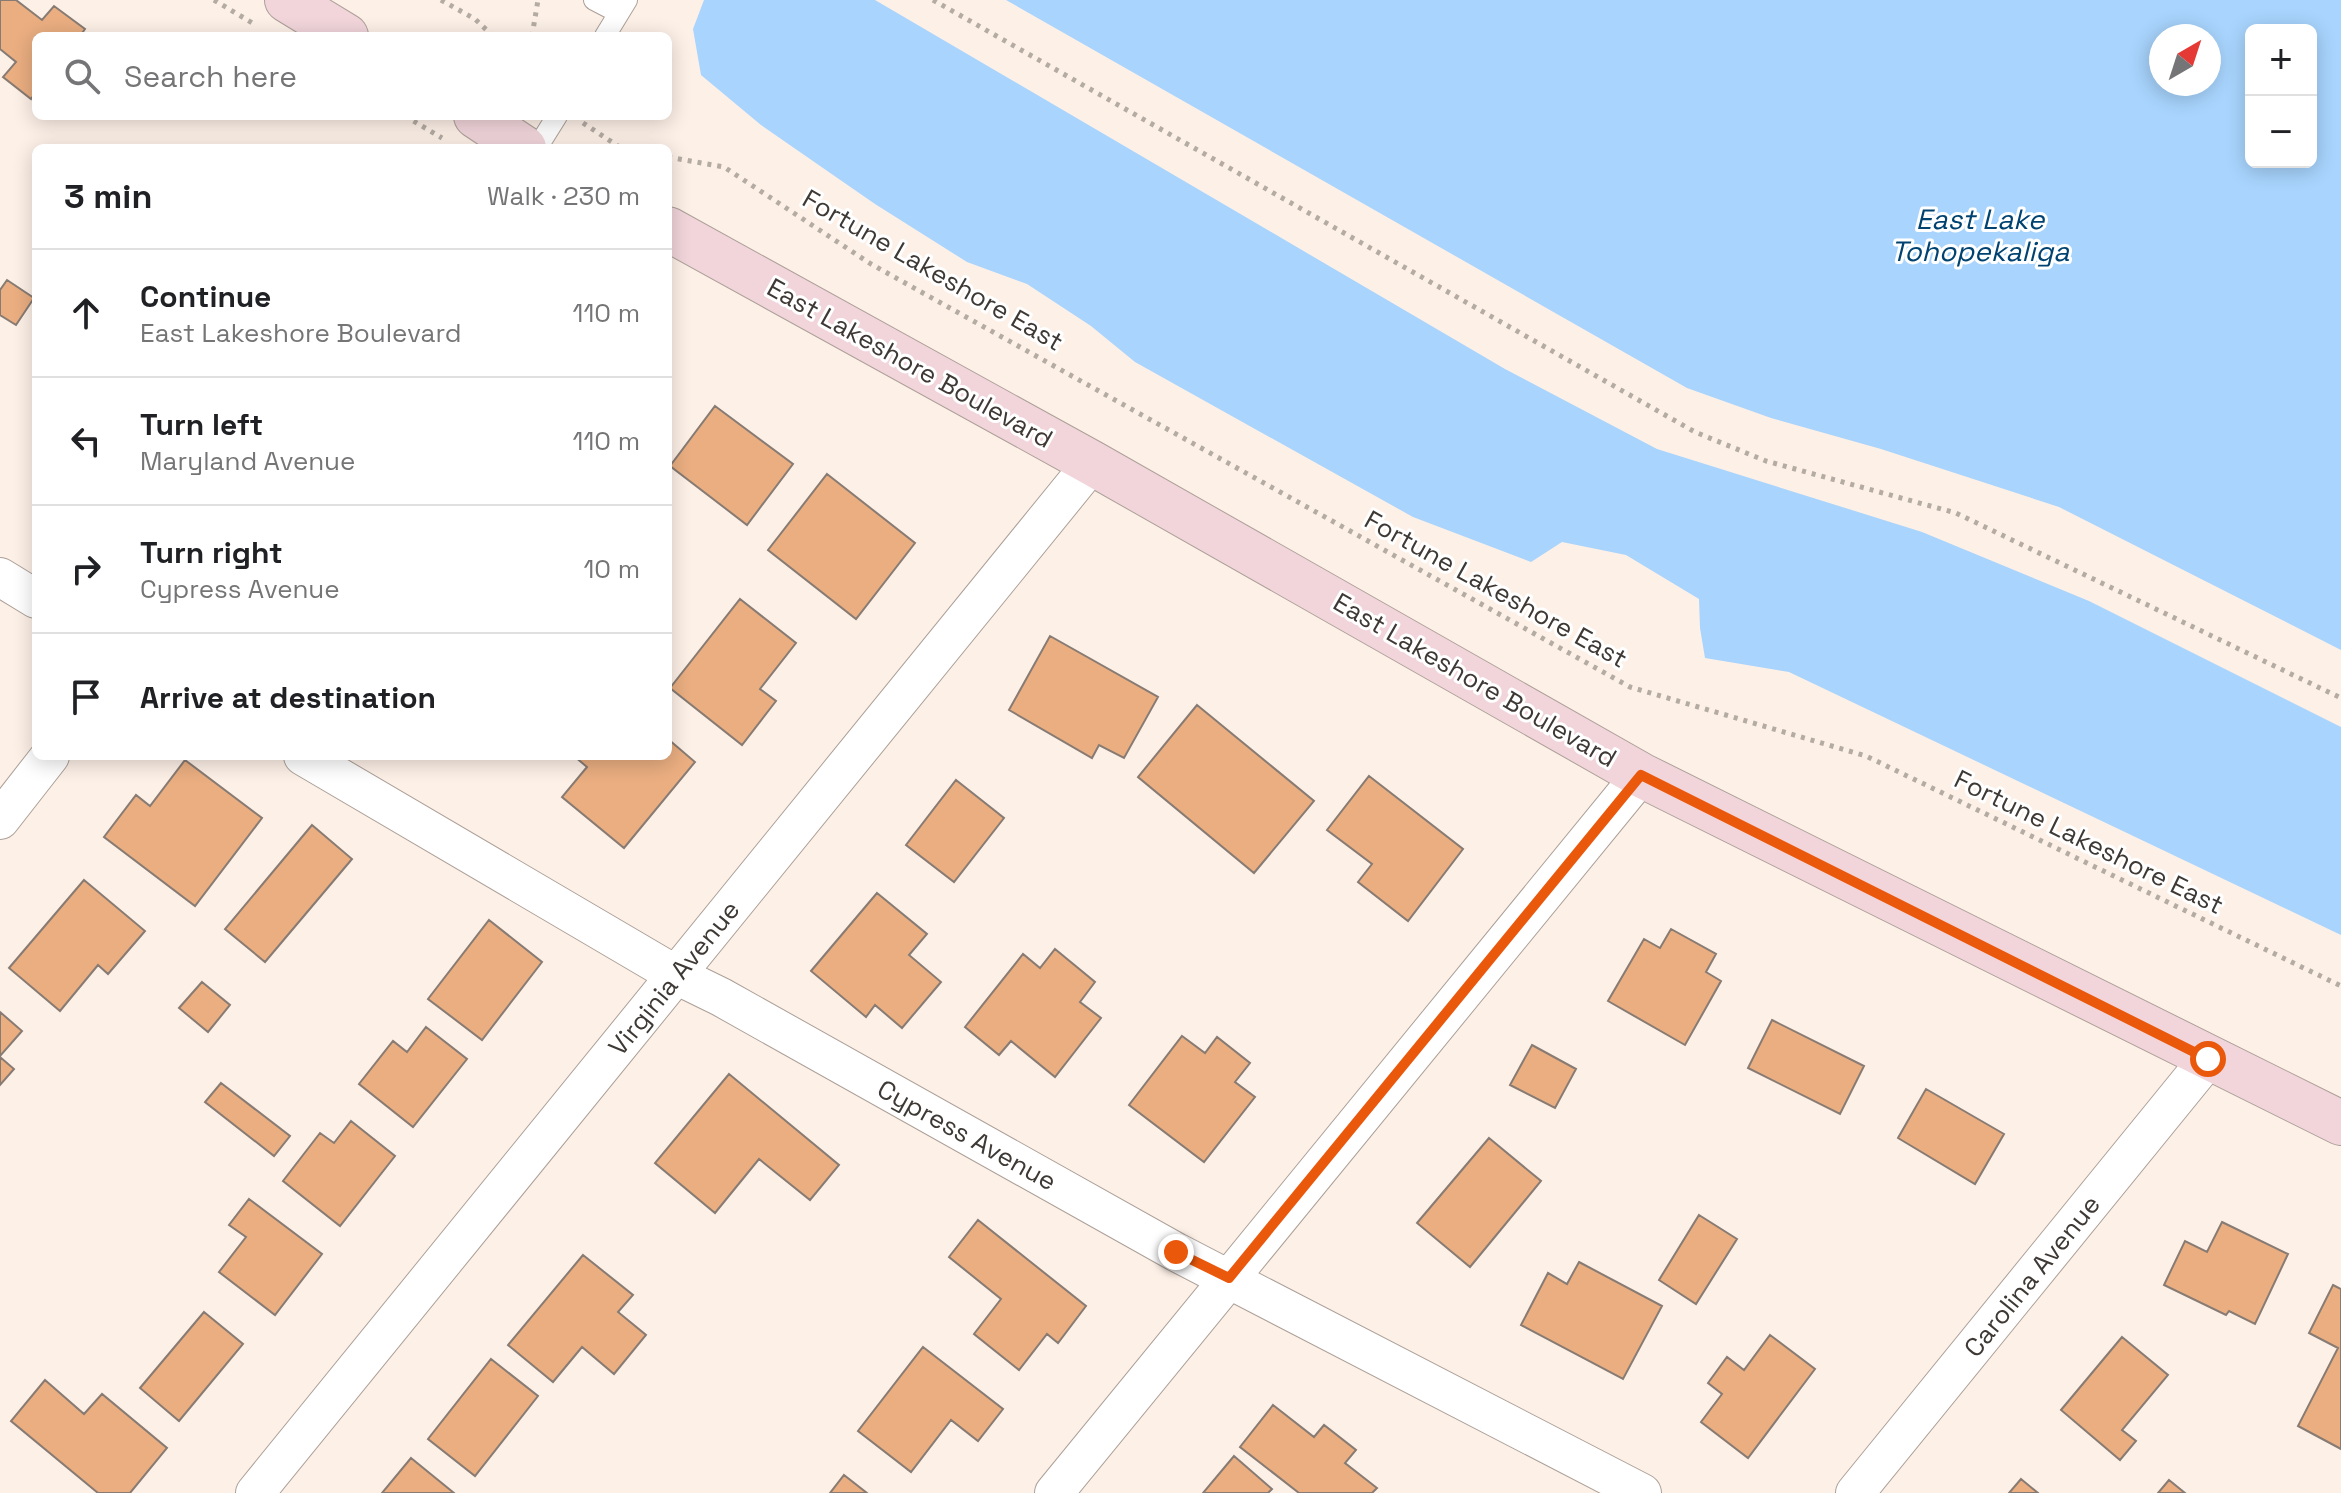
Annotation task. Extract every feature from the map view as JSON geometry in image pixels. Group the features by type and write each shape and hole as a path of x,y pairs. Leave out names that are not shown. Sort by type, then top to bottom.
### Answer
{"street":[{"path":"274,14 333,32"},
{"path":"460,128 511,144"},
{"name":"East Lakeshore Boulevard","path":"672,231 1092,463 1641,775 2341,1123"},
{"name":"Virginia Avenue","path":"255,1493 1092,463"},
{"path":"0,577 32,597"},
{"path":"0,820 47,760"},
{"name":"Cypress Avenue","path":"310,760 676,975 721,997 1176,1252 1642,1493"},
{"path":"1054,1493 1641,775"},
{"name":"Carolina Avenue","path":"1855,1493 2208,1059"}],"lane":[{"path":"594,0 623,7 607,32"},
{"path":"540,144 554,120"}],"path":[{"path":"214,0 274,14"},
{"path":"441,0 475,19 489,32"},
{"path":"533,32 538,0"},
{"path":"933,0 1695,432 1766,461 1956,513 2341,698"},
{"path":"423,120 460,128"},
{"path":"579,120 615,144"},
{"name":"Fortune Lakeshore East","path":"672,158 724,167 871,264 1630,687 1866,756 2341,986"}],"water":[{"path":"704,0 875,0 1505,369 1657,449 1922,532 2089,601 2341,727 2341,935 1789,672 1705,658 1699,599 1626,555 1562,542 1531,562 1413,517 1135,362 1091,326 1027,284 967,262 875,204 761,125 701,75 693,29"},
{"name":"East Lake Tohopekaliga","path":"1006,0 2341,0 2341,650 2059,507 1881,449 1771,418 1687,388"}],"building":[{"path":"0,0 16,0 42,20 54,6 85,29 83,32 32,32 31,99 3,77 16,62 0,49"},
{"path":"7,280 32,297 16,325 0,315 0,290"},
{"path":"715,406 793,464 747,525 672,468 672,463"},
{"path":"827,474 915,543 856,619 768,550"},
{"path":"740,599 796,643 760,689 776,701 742,745 672,690 672,685"},
{"path":"1050,636 1158,697 1124,758 1099,745 1092,758 1009,710"},
{"path":"1197,705 1314,801 1254,873 1138,777"},
{"path":"672,742 695,762 624,848 562,797 587,767 579,760 672,760"},
{"path":"185,760 262,818 195,906 104,837 136,795 150,806"},
{"path":"1369,776 1463,849 1408,921 1358,882 1372,864 1327,830"},
{"path":"956,780 1004,818 954,882 906,845"},
{"path":"312,825 352,859 265,962 225,929"},
{"path":"84,880 145,931 108,974 98,965 60,1011 9,968"},
{"path":"877,893 927,934 909,955 941,982 902,1028 875,1005 866,1017 811,971"},
{"path":"489,920 542,962 482,1040 428,999"},
{"path":"1671,929 1716,954 1706,972 1721,981 1685,1045 1608,1001 1644,939 1660,948"},
{"path":"1055,949 1095,982 1080,1002 1101,1018 1055,1077 1011,1041 999,1055 965,1027 1023,954 1040,968"},
{"path":"202,982 230,1005 208,1032 179,1008"},
{"path":"0,1012 22,1031 0,1056"},
{"path":"1772,1020 1864,1066 1840,1114 1748,1068"},
{"path":"426,1027 467,1059 413,1127 359,1084 393,1041 407,1052"},
{"path":"1182,1036 1205,1053 1217,1037 1250,1063 1235,1082 1255,1097 1204,1162 1129,1105"},
{"path":"1532,1045 1576,1069 1555,1108 1510,1085"},
{"path":"0,1057 14,1069 0,1085"},
{"path":"729,1074 839,1165 810,1200 759,1159 715,1213 655,1163"},
{"path":"221,1083 290,1136 274,1156 205,1102"},
{"path":"1926,1089 2004,1134 1975,1184 1898,1138"},
{"path":"351,1121 395,1156 340,1226 283,1181 320,1133 334,1143"},
{"path":"1489,1138 1541,1181 1470,1267 1417,1223"},
{"path":"249,1199 322,1254 275,1315 219,1272 246,1237 229,1225"},
{"path":"1699,1215 1737,1239 1696,1304 1659,1280"},
{"path":"978,1220 1086,1306 1058,1343 1047,1334 1019,1370 974,1334 1001,1299 949,1257"},
{"path":"2222,1222 2288,1254 2255,1324 2229,1311 2226,1315 2164,1285 2185,1241 2207,1252"},
{"path":"583,1255 633,1295 618,1312 646,1335 614,1374 582,1347 553,1382 508,1345"},
{"path":"1579,1262 1662,1306 1623,1379 1521,1325 1548,1273 1567,1284"},
{"path":"2333,1285 2341,1289 2341,1449 2298,1426 2338,1348 2309,1333"},
{"path":"204,1312 243,1344 179,1421 140,1388"},
{"path":"1770,1335 1815,1369 1748,1458 1701,1422 1722,1394 1708,1383 1727,1357 1744,1370"},
{"path":"2122,1337 2168,1375 2122,1430 2136,1441 2120,1460 2061,1410"},
{"path":"923,1347 1003,1409 978,1441 951,1420 911,1472 858,1431"},
{"path":"491,1359 538,1396 475,1476 428,1439"},
{"path":"45,1380 84,1414 102,1394 167,1448 130,1493 98,1493 11,1421"},
{"path":"1273,1405 1314,1437 1324,1425 1356,1450 1345,1463 1377,1488 1372,1493 1299,1493 1240,1447"},
{"path":"1234,1456 1272,1489 1268,1493 1203,1493"},
{"path":"411,1458 454,1493 382,1493"},
{"path":"844,1475 867,1493 830,1493"},
{"path":"2021,1479 2038,1493 2009,1493"},
{"path":"2169,1480 2185,1493 2158,1493"}],"route":[{"path":"1176,1252 1229,1278 1641,775 2208,1059"}]}
